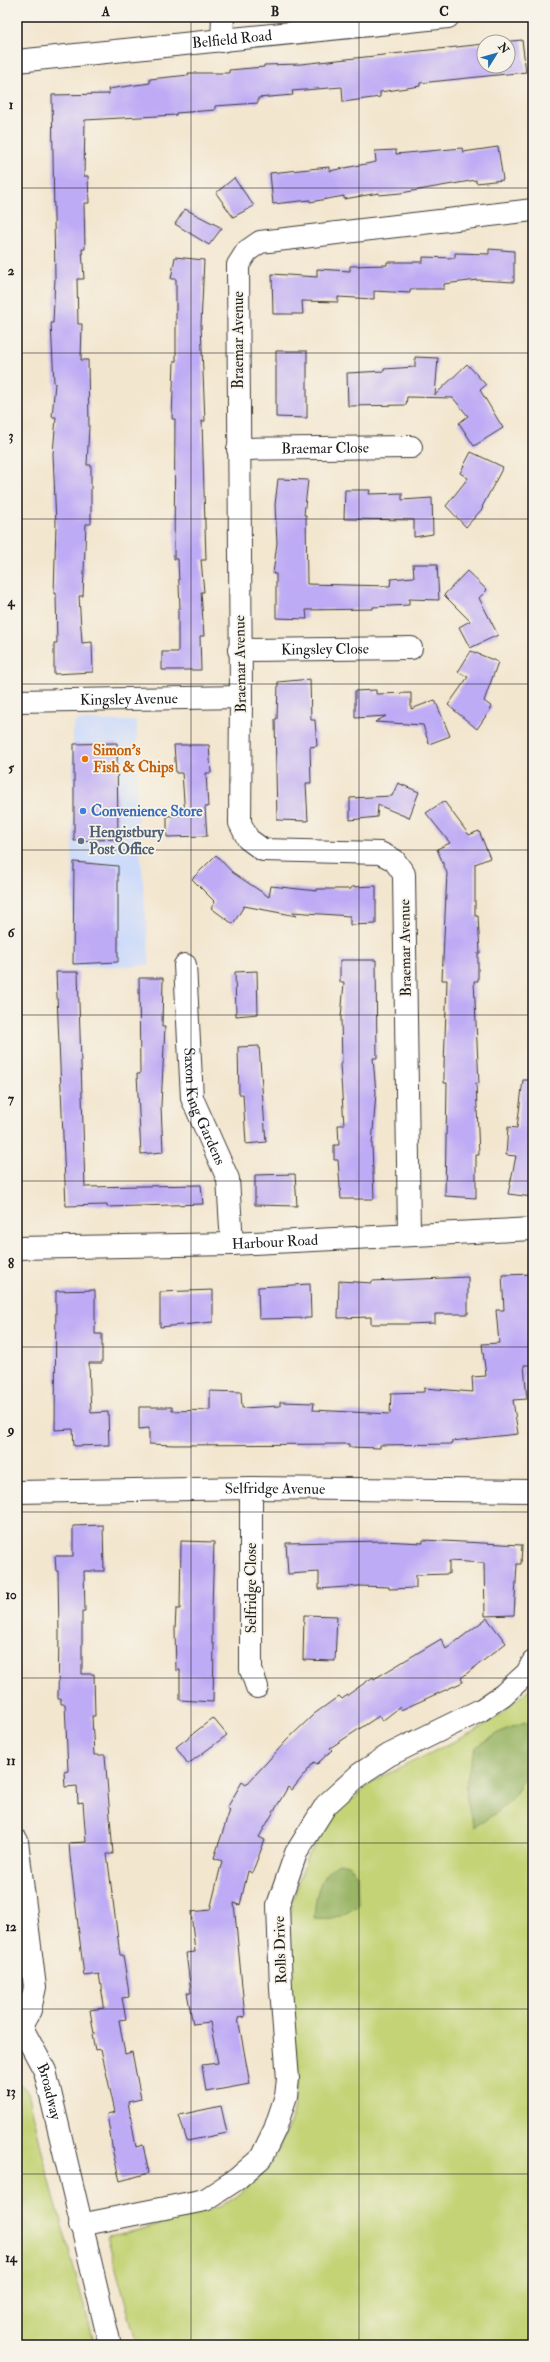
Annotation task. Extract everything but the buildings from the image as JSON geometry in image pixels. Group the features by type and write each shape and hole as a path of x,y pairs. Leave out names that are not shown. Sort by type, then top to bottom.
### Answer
{"street":[{"path":"222,41 223,17"},
{"name":"Belfield Road","path":"17,61 448,17"},
{"name":"Braemar Avenue","path":"409,1234 404,874 394,860 380,853 263,850 248,840 240,822 241,697 239,650 238,266 247,251 260,242 533,210"},
{"name":"Braemar Close","path":"238,449 411,447"},
{"name":"Kingsley Close","path":"239,650 412,648"},
{"name":"Kingsley Avenue","path":"17,701 241,697"},
{"name":"Saxon King Gardens","path":"185,966 192,1098 228,1179 232,1244"},
{"name":"Harbour Road","path":"17,1248 232,1244 533,1229"},
{"name":"Selfridge Avenue","path":"17,1492 250,1488 533,1491"},
{"name":"Selfridge Close","path":"250,1488 251,1670 257,1687"},
{"name":"Rolls Drive","path":"80,2225 205,2200 237,2179 261,2158 275,2129 286,2096 288,2079 281,1989 278,1905 296,1853 326,1805 360,1774 389,1755 481,1710 503,1695 527,1673 533,1662"},
{"name":"Broadway","path":"17,1841 35,1987 30,2010 19,2027 45,2071 80,2225 110,2345"}],"shaded area":[{"path":"79,720 137,721 137,810 150,965 72,968 73,724"}],"green space":[{"path":"531,1687 533,1688 533,2345 137,2345 107,2236 135,2231 219,2207 241,2193 264,2171 280,2149 292,2117 297,2081 287,1946 291,1906 307,1857 336,1814 372,1782 473,1732 500,1715"},
{"path":"525,1722 533,1727 530,1760 526,1774 512,1798 489,1818 474,1827 468,1805 466,1787 469,1769 476,1747 504,1730"},
{"path":"339,1863 348,1865 357,1874 358,1905 338,1917 314,1918 319,1886 327,1873"},
{"path":"17,2080 28,2092 44,2160 95,2345 17,2345"}],"place":[{"name":"Simon's Fish & Chips","path":"85,759"},
{"name":"Convenience Store","path":"83,811"},
{"name":"Hengistbury Post Office","path":"81,841"}]}
